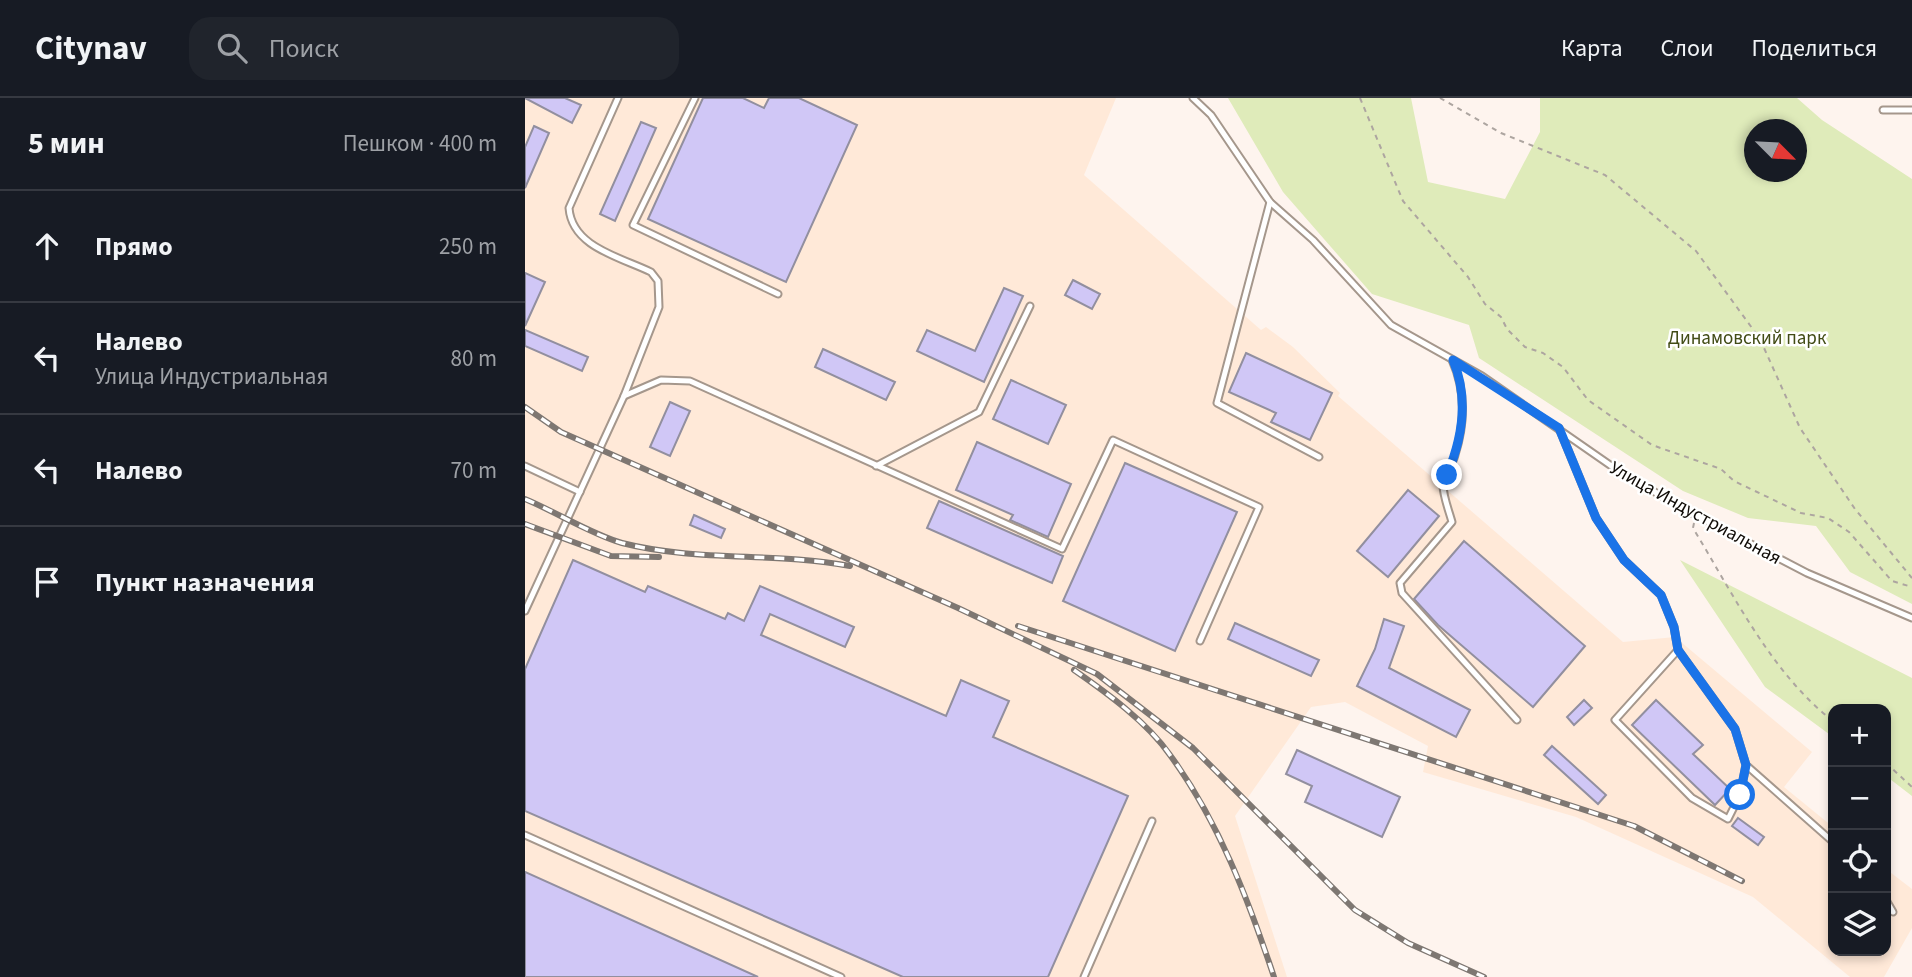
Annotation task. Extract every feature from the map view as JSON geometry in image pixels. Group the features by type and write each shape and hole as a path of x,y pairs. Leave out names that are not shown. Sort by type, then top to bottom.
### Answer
{"lane":[{"path":"525,611 624,396 659,307 658,281 651,272 583,240 570,222 569,208 618,98"},
{"path":"695,98 633,225 778,294"},
{"name":"Улица Индустриальная","path":"1193,98 1211,116 1270,202 1313,240 1391,325 1453,360 1559,428 1610,465 1696,515 1807,573 1912,618"},
{"path":"1883,110 1912,110"},
{"path":"1270,202 1217,402 1319,457"},
{"path":"876,466 979,412 1030,306"},
{"path":"1453,360 1461,380 1463,397 1461,431 1455,457 1443,483 1452,522 1400,583 1402,593 1517,720"},
{"path":"624,396 661,380 690,381 1062,549 1113,440 1259,508 1200,641"},
{"path":"1559,428 1596,518 1624,560 1661,595 1674,627 1678,650 1735,729 1746,765 1740,795 1728,819 1692,798 1615,720 1678,650"},
{"path":"525,466 580,492"},
{"path":"1746,765 1828,838"},
{"path":"1084,977 1152,821"},
{"path":"525,835 841,977"}],"path":[{"path":"1360,98 1403,201 1468,276 1485,304 1501,317 1507,329 1525,347 1543,353 1553,360 1588,400 1652,445 1721,469 1734,481 1801,513 1828,518 1849,532 1892,581 1912,587"},
{"path":"1440,98 1501,133 1605,175 1696,251 1760,339 1800,428 1856,509 1912,578"},
{"path":"1696,515 1693,528 1767,646 1806,700 1828,717"},
{"path":"1890,767 1912,787"}],"shaded area":[{"path":"525,98 1116,98 1084,175 1261,330 1266,327 1293,347 1340,393 1338,396 1623,642 1675,637 1812,752 1784,787 1828,823 1828,956 1891,956 1891,873 1912,889 1912,928 1884,977 1850,977 1753,897 1576,817 1423,772 1428,746 1345,702 1311,707 1235,816 1287,977 525,977"}],"green space":[{"name":"Динамовский парк","path":"1228,98 1411,98 1428,182 1505,199 1540,132 1540,98 1797,98 1822,120 1912,179 1912,604 1850,572 1816,526 1748,518 1683,491 1479,358 1469,325 1372,294 1283,192"},
{"path":"1680,560 1912,678 1912,796 1891,780 1891,704 1828,704 1828,733 1765,687"}],"building":[{"path":"525,98 565,98 581,105 572,123"},
{"path":"703,98 743,98 764,108 769,98 799,98 857,125 786,282 648,219"},
{"path":"641,122 656,128 615,221 600,214"},
{"path":"534,126 549,133 525,188 525,147"},
{"path":"525,273 545,282 525,326"},
{"path":"1073,280 1100,294 1092,309 1065,295"},
{"path":"1004,288 1023,296 984,382 917,351 927,330 975,351"},
{"path":"525,330 588,357 582,371 525,346"},
{"path":"823,349 895,382 886,400 815,367"},
{"path":"1246,353 1332,393 1310,440 1271,422 1276,413 1229,392"},
{"path":"1011,380 1066,405 1048,444 993,419"},
{"path":"670,402 690,411 670,456 650,447"},
{"path":"977,442 1071,484 1048,537 1010,520 1013,515 956,490"},
{"path":"1125,463 1237,512 1175,651 1063,601"},
{"path":"1408,490 1439,516 1388,577 1357,551"},
{"path":"939,501 1063,556 1052,583 927,528"},
{"path":"694,515 725,529 721,538 690,525"},
{"path":"1464,541 1585,646 1533,707 1438,625 1414,599"},
{"path":"573,560 645,592 648,586 725,619 728,613 744,621 760,586 854,627 845,647 770,614 761,635 946,716 961,680 1009,701 993,737 1128,796 1048,977 903,977 525,811 525,669"},
{"path":"1384,619 1404,626 1389,668 1470,710 1456,737 1357,686 1375,649"},
{"path":"1235,623 1319,660 1311,676 1228,639"},
{"path":"1584,700 1592,708 1574,725 1567,717"},
{"path":"1656,700 1703,745 1693,754 1730,789 1715,805 1632,725"},
{"path":"1552,746 1606,795 1598,804 1544,755"},
{"path":"1297,750 1400,797 1382,837 1305,802 1312,786 1286,774"},
{"path":"1738,818 1764,837 1758,845 1732,826"},
{"path":"525,872 758,977 525,977"}],"railway":[{"path":"525,407 561,432 958,608 1097,674 1193,748 1355,910 1408,943 1484,977"},
{"path":"525,499 586,529 622,543 650,549 793,559 850,566"},
{"path":"525,524 611,556 659,557"},
{"path":"1018,626 1634,826 1742,881"},
{"path":"1074,670 1113,698 1150,731 1187,781 1231,862 1274,977"}],"route":[{"path":"1447,475 1455,457 1461,431 1463,397 1461,380 1453,360 1482,376 1559,428 1596,518 1624,560 1661,595 1674,627 1678,650 1735,729 1746,765 1740,795"}]}
